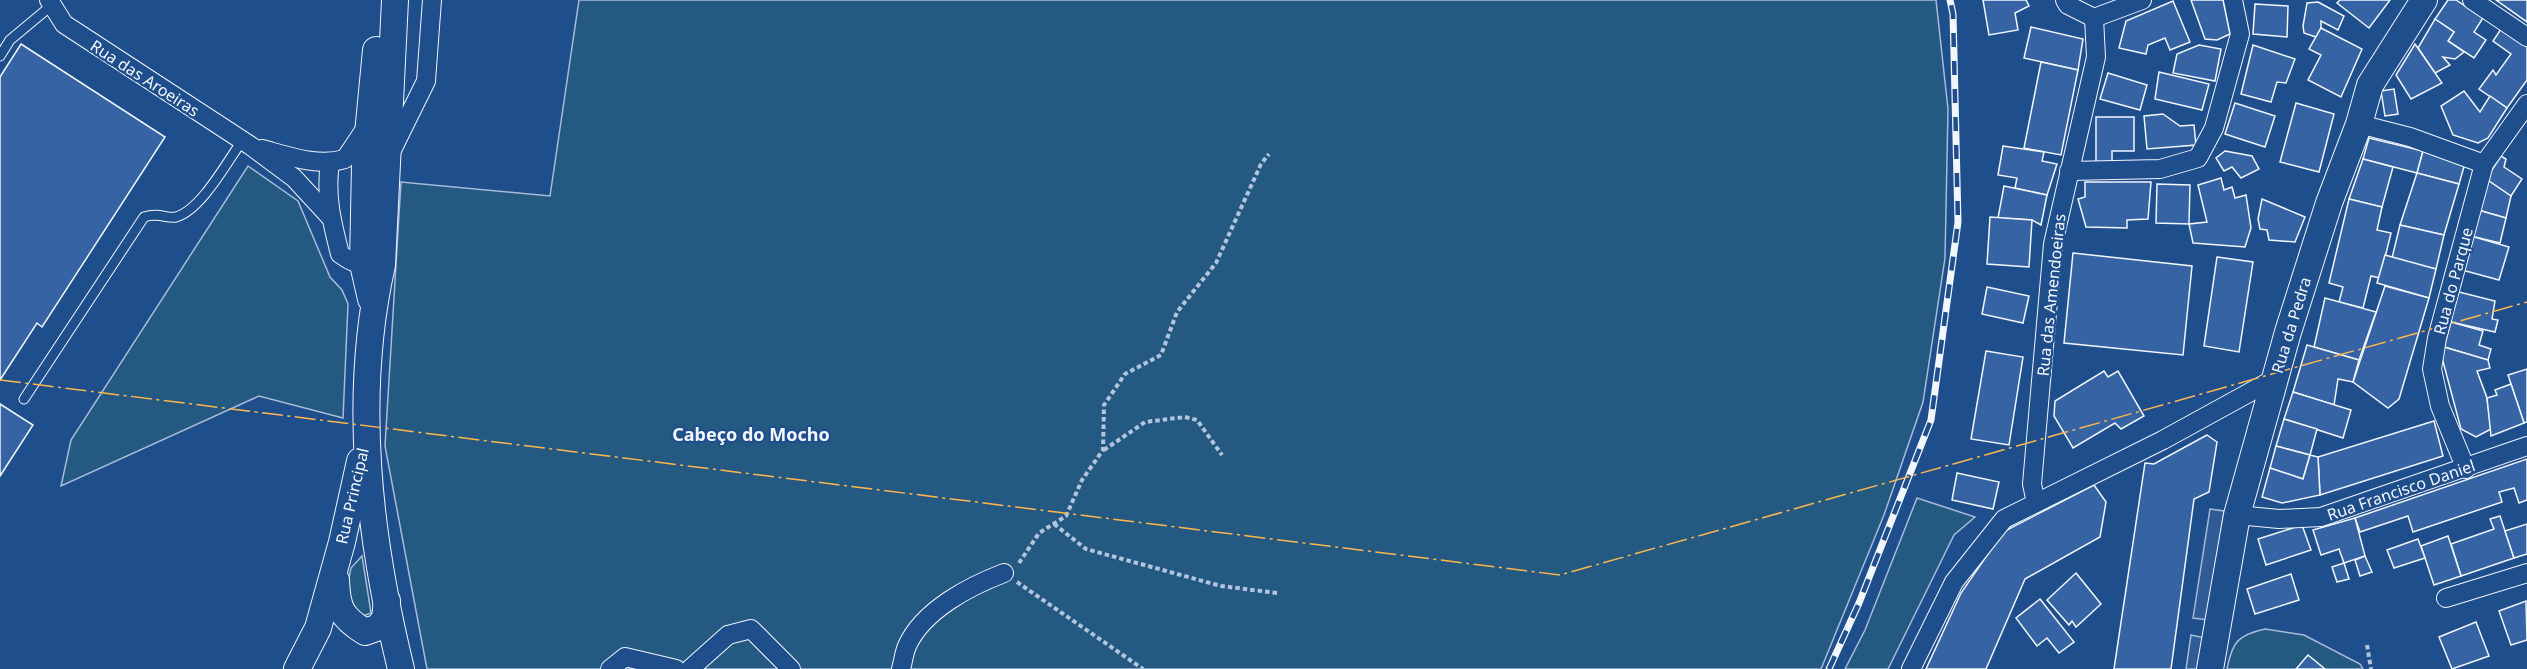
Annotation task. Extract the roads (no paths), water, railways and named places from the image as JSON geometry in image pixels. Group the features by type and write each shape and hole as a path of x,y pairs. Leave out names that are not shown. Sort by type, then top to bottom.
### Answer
{"street":[{"path":"381,0 362,167 372,260 373,305 367,428 370,503 401,669"},
{"path":"362,167 395,0"},
{"path":"372,260 352,262 340,254 330,217 327,182 362,167 426,81 432,0"},
{"path":"2065,0 2068,4 2094,18 2142,0"},
{"path":"2069,171 2160,169 2198,158 2214,128 2240,34 2233,0"},
{"name":"Rua da Pedra","path":"2210,669 2237,515 2274,379 2329,203 2359,124 2370,85 2424,0"},
{"path":"2472,0 2527,37"},
{"name":"Rua das Aroeiras","path":"51,2 64,24 247,143 294,178 330,217"},
{"name":"Rua das Amendoeiras","path":"2036,503 2032,484 2053,244 2096,57 2094,18"},
{"name":"Rua do Parque","path":"2466,469 2440,406 2432,369 2437,338 2484,164 2525,114"},
{"path":"2359,124 2410,137 2484,164"},
{"name":"Rua das Aroeiras","path":"247,143 293,158 362,167"},
{"path":"1911,669 1954,582 2004,519 2163,440 2274,379"},
{"name":"Rua Principal","path":"297,669 318,628 336,564 367,428"},
{"name":"Rua Francisco Daniel","path":"2237,515 2279,519 2321,517 2466,469 2527,446"},
{"name":"Rua Principal","path":"379,558 369,547 358,544 346,550 336,564 337,597 341,613 365,632 380,640 401,669"},
{"path":"901,669 908,645 930,617 964,589 1004,573"},
{"path":"2446,598 2527,573"},
{"path":"365,632 379,627 385,618 387,601"},
{"path":"690,669 728,635 751,629 791,669"},
{"name":"Rua Principal","path":"297,669 328,636 349,631 365,632"},
{"path":"609,669 625,657 676,669"}],"lane":[{"path":"0,56 10,40 51,2"},
{"path":"24,399 144,217 157,213 173,218 191,210 247,143"}],"railway":[{"path":"1829,669 1859,603 1931,420 1958,222 1953,14 1950,0"}],"district":[{"name":"Cabeço do Mocho","path":"751,435"}]}
